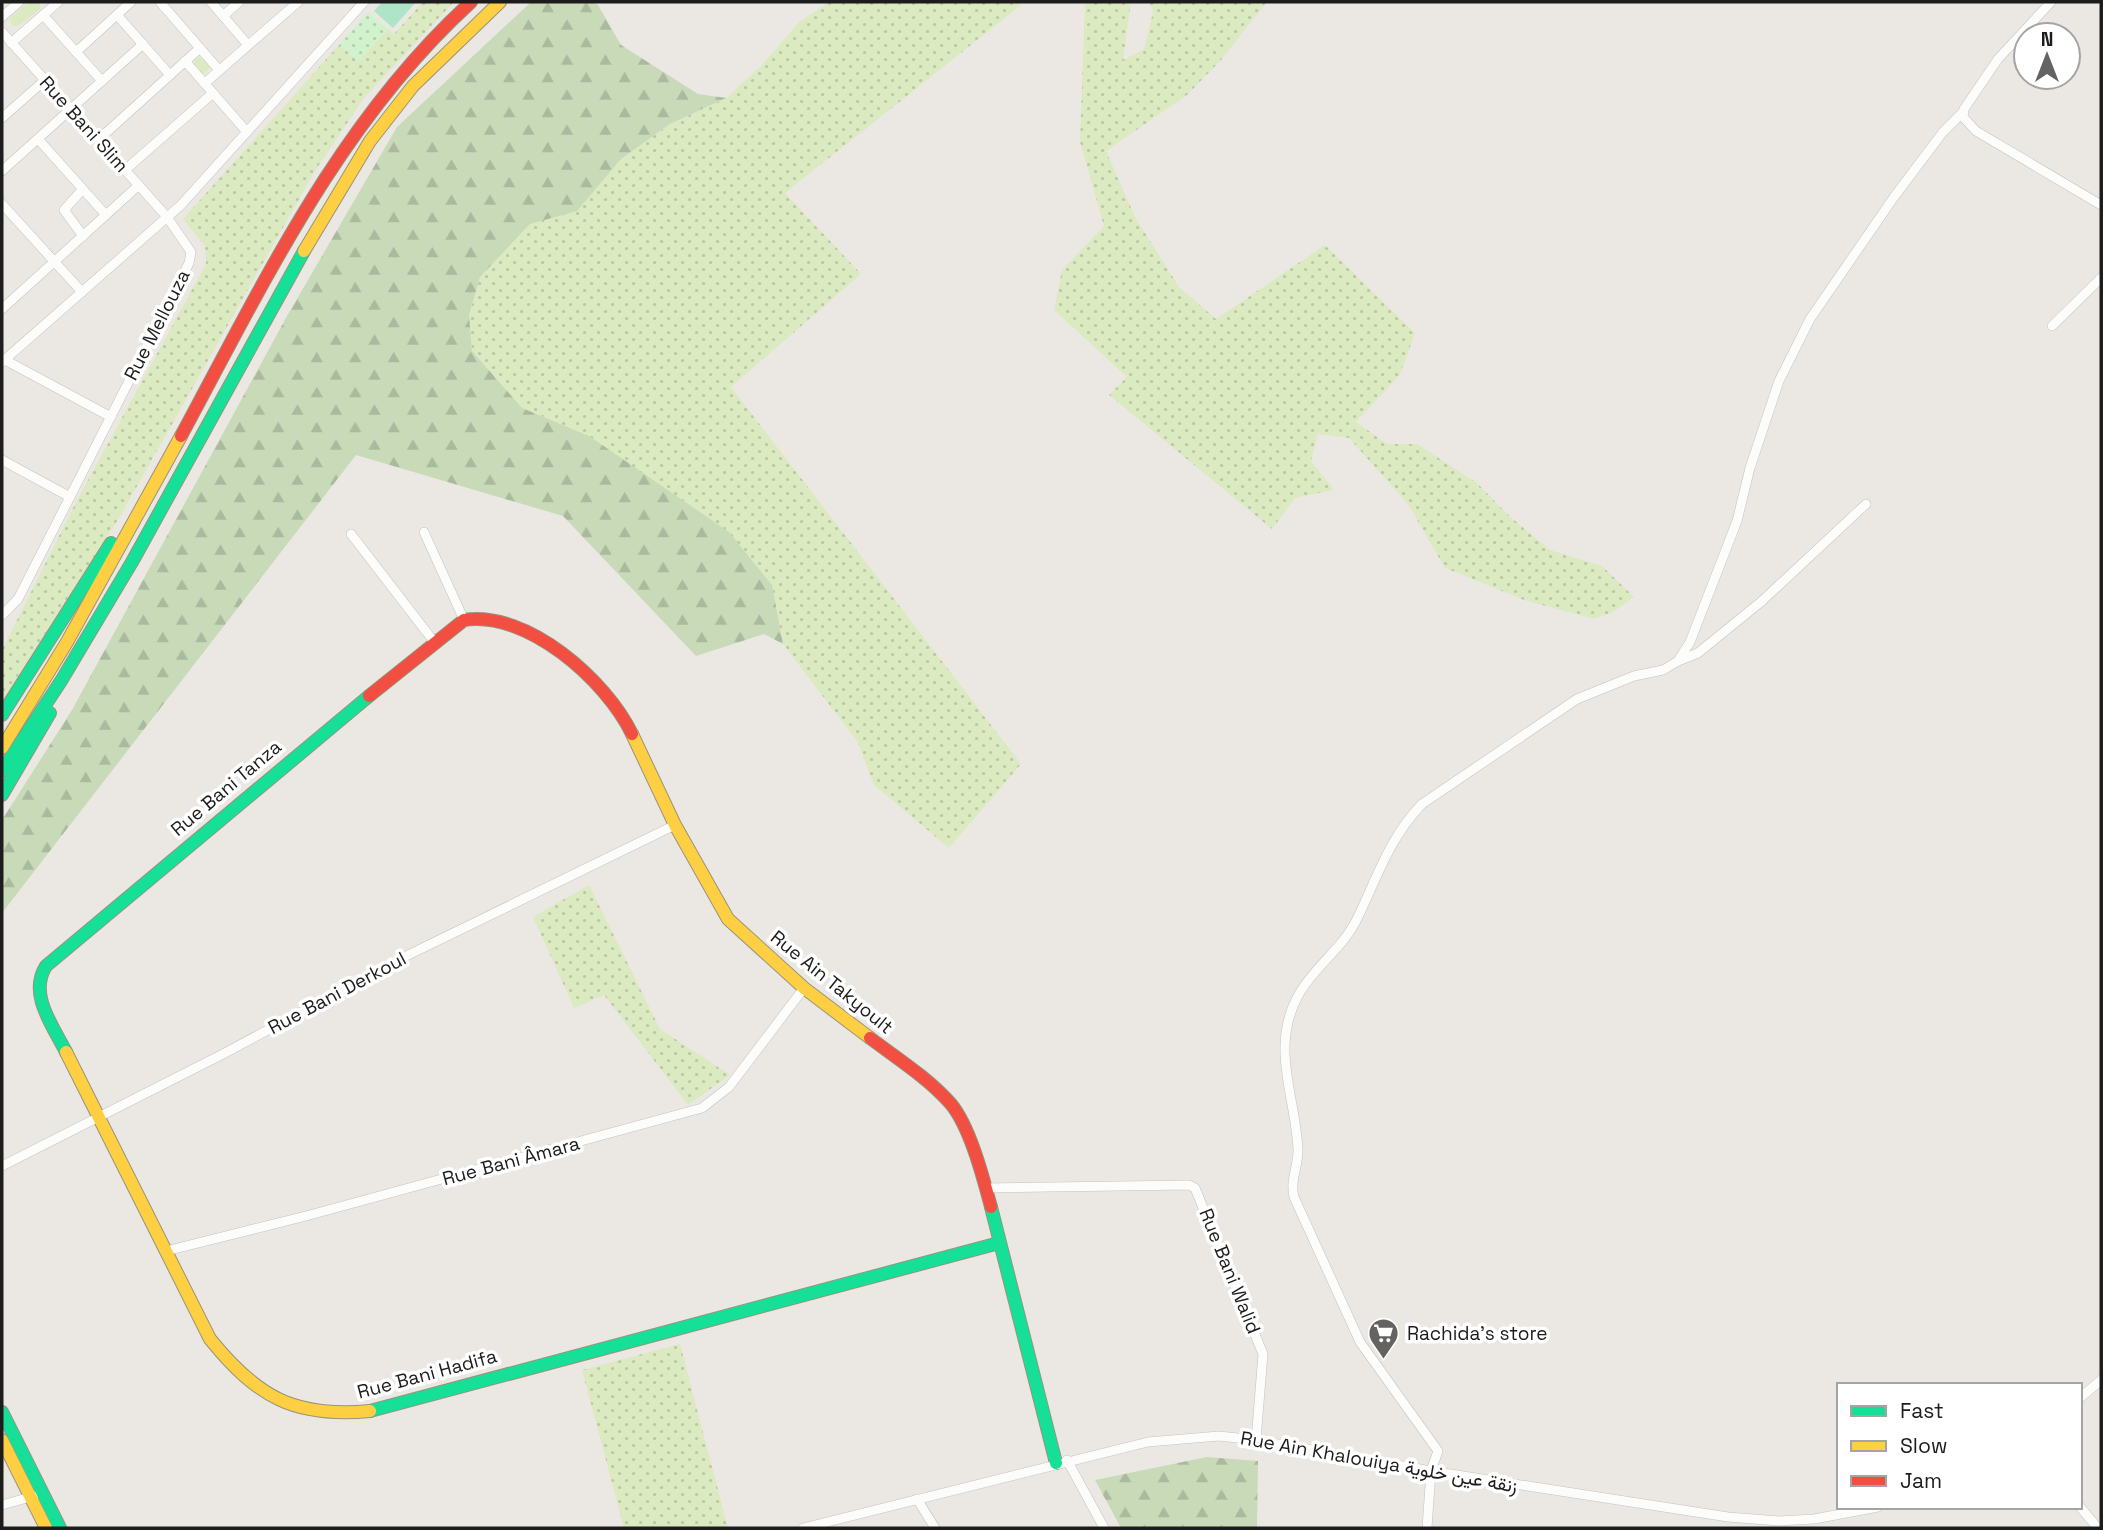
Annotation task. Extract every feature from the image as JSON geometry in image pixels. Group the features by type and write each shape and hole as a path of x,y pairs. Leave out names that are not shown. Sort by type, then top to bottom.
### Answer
{"main road":[{"path":"2,748 81,618 326,173 350,136 402,70 471,2"},
{"path":"2,771 61,681 132,562 294,269 370,141 413,86 500,2"},
{"path":"2,715 149,479 175,448"},
{"name":"Rue Ain Takyoult","path":"464,620 483,617 512,623 586,670 606,691 624,718 675,825 728,919 804,988 931,1084 952,1106 961,1120 986,1188 999,1243 1062,1462"},
{"name":"Rue Bani Tanza","path":"41,1002 38,987 44,966 343,716 464,620"},
{"path":"2,795 40,733 61,681"},
{"name":"Rue Bani Hadifa","path":"41,1002 211,1339 245,1380 290,1407 315,1414 340,1416 371,1411 999,1243"},
{"path":"2,1412 36,1495 46,1528"},
{"path":"2,1440 60,1528"}],"street":[{"path":"2,17 19,2"},
{"path":"76,52 131,2"},
{"path":"160,2 219,70"},
{"path":"211,2 248,45"},
{"path":"223,16 239,2"},
{"path":"205,83 298,2"},
{"path":"111,417 3,361 167,217 363,2"},
{"path":"1678,661 1690,642 1737,522 1750,468 1779,381 1810,320 1894,197 1943,132 1962,113 1998,59 2052,2"},
{"path":"11,43 53,3"},
{"path":"43,15 102,81"},
{"path":"117,15 170,75"},
{"name":"Rue Bani Slim","path":"2,32 167,217"},
{"path":"2,171 143,44"},
{"path":"98,140 200,48"},
{"path":"185,61 247,132"},
{"path":"2,118 45,80"},
{"path":"125,170 213,93"},
{"path":"1962,113 1966,122 1976,131 2101,205"},
{"path":"38,139 106,215"},
{"path":"2,309 139,185"},
{"path":"82,190 64,210 83,236"},
{"path":"4,210 82,292"},
{"name":"Rue Mellouza","path":"2,615 15,604 190,260 190,248 167,217"},
{"path":"2052,326 2101,278"},
{"path":"2,460 70,497"},
{"path":"1427,1528 1431,1471 1438,1451 1360,1342 1294,1197 1291,1181 1298,1152 1284,1062 1292,1009 1305,984 1356,922 1401,827 1422,804 1577,699 1625,679 1663,670 1698,653 1762,601 1866,503"},
{"path":"424,532 464,620"},
{"path":"351,534 435,643"},
{"name":"Rue Bani Derkoul","path":"2,1167 400,959 675,825"},
{"name":"Rue Bani Âmara","path":"166,1251 694,1111 729,1087 804,988"},
{"name":"Rue Bani Walid","path":"986,1188 1189,1185 1197,1189 1264,1354 1256,1440"},
{"path":"2082,1396 2101,1380"},
{"name":"Rue Ain Khalouiya زنقة عين خلوية","path":"803,1528 1062,1462 1148,1442 1190,1437 1256,1440 1431,1471 1760,1520 1814,1519 1867,1509"},
{"path":"1062,1462 1104,1528"},
{"path":"2,1505 36,1495"},
{"path":"917,1499 935,1528"},
{"path":"2082,1509 2096,1526"}],"green space":[{"path":"28,2 40,2 40,9 18,26 12,26 10,18"},
{"path":"382,2 416,2 393,28 374,11"},
{"path":"423,2 454,2 364,98 315,171 119,518 2,701 2,650 76,502 206,264 205,246 183,219 339,45 358,61 388,29 394,34"},
{"path":"531,2 592,2 598,5 621,45 698,94 726,98 670,124 621,159 577,211 530,224 480,277 469,315 472,351 522,408 589,436 729,532 772,585 783,644 764,634 696,656 563,516 356,455 2,913 2,820 72,710 287,316 397,127"},
{"path":"829,2 1019,2 1021,5 785,193 861,274 731,387 1021,764 949,848 874,785 857,741 783,644 772,585 655,484 589,436 522,408 472,351 469,315 480,277 530,224 577,210 621,159 670,124 726,98 762,65 798,23"},
{"path":"1085,2 1131,2 1123,60 1144,49 1153,12 1149,2 1267,2 1220,61 1187,95 1106,151 1135,217 1179,287 1216,319 1325,245 1415,333 1400,375 1356,422 1387,444 1417,444 1477,483 1507,514 1550,550 1602,566 1634,597 1613,612 1594,619 1524,600 1445,568 1408,504 1349,438 1318,434 1311,461 1334,490 1295,498 1272,529 1109,395 1127,377 1054,310 1062,270 1104,226 1080,142"},
{"path":"368,12 388,29 358,62 339,45"},
{"path":"199,57 205,57 210,65 208,71 199,73 194,68 194,62"},
{"path":"589,885 660,1029 730,1075 688,1105 604,995 574,1008 533,917"},
{"path":"680,1344 728,1528 624,1528 582,1370"},
{"path":"1207,1457 1258,1461 1257,1528 1121,1528 1095,1480"}],"traffic: fast":[{"path":"2,771 61,681 132,562 304,251"},
{"path":"2,715 111,543"},
{"path":"66,1052 49,1021 41,999 41,977 46,966 369,696"},
{"path":"2,795 50,713"},
{"path":"991,1207 1056,1463"},
{"path":"370,1411 999,1243"},
{"path":"2,1412 60,1528"}],"traffic: slow":[{"path":"304,251 370,141 413,86 500,2"},
{"path":"2,748 67,642 181,436"},
{"path":"632,734 675,825 728,919 804,988 870,1038"},
{"path":"66,1052 210,1339 244,1376 279,1399 298,1407 320,1411 370,1411"},
{"path":"2,1440 46,1528"}],"traffic: jam":[{"path":"181,436 275,262 344,151 382,98 424,48 471,2"},
{"path":"369,696 464,620 488,620 513,626 538,637 562,653 604,692 632,734"},
{"path":"870,1038 923,1077 951,1104 970,1139 991,1207"}],"place":[{"name":"Rachida's store","path":"1384,1360"}]}
